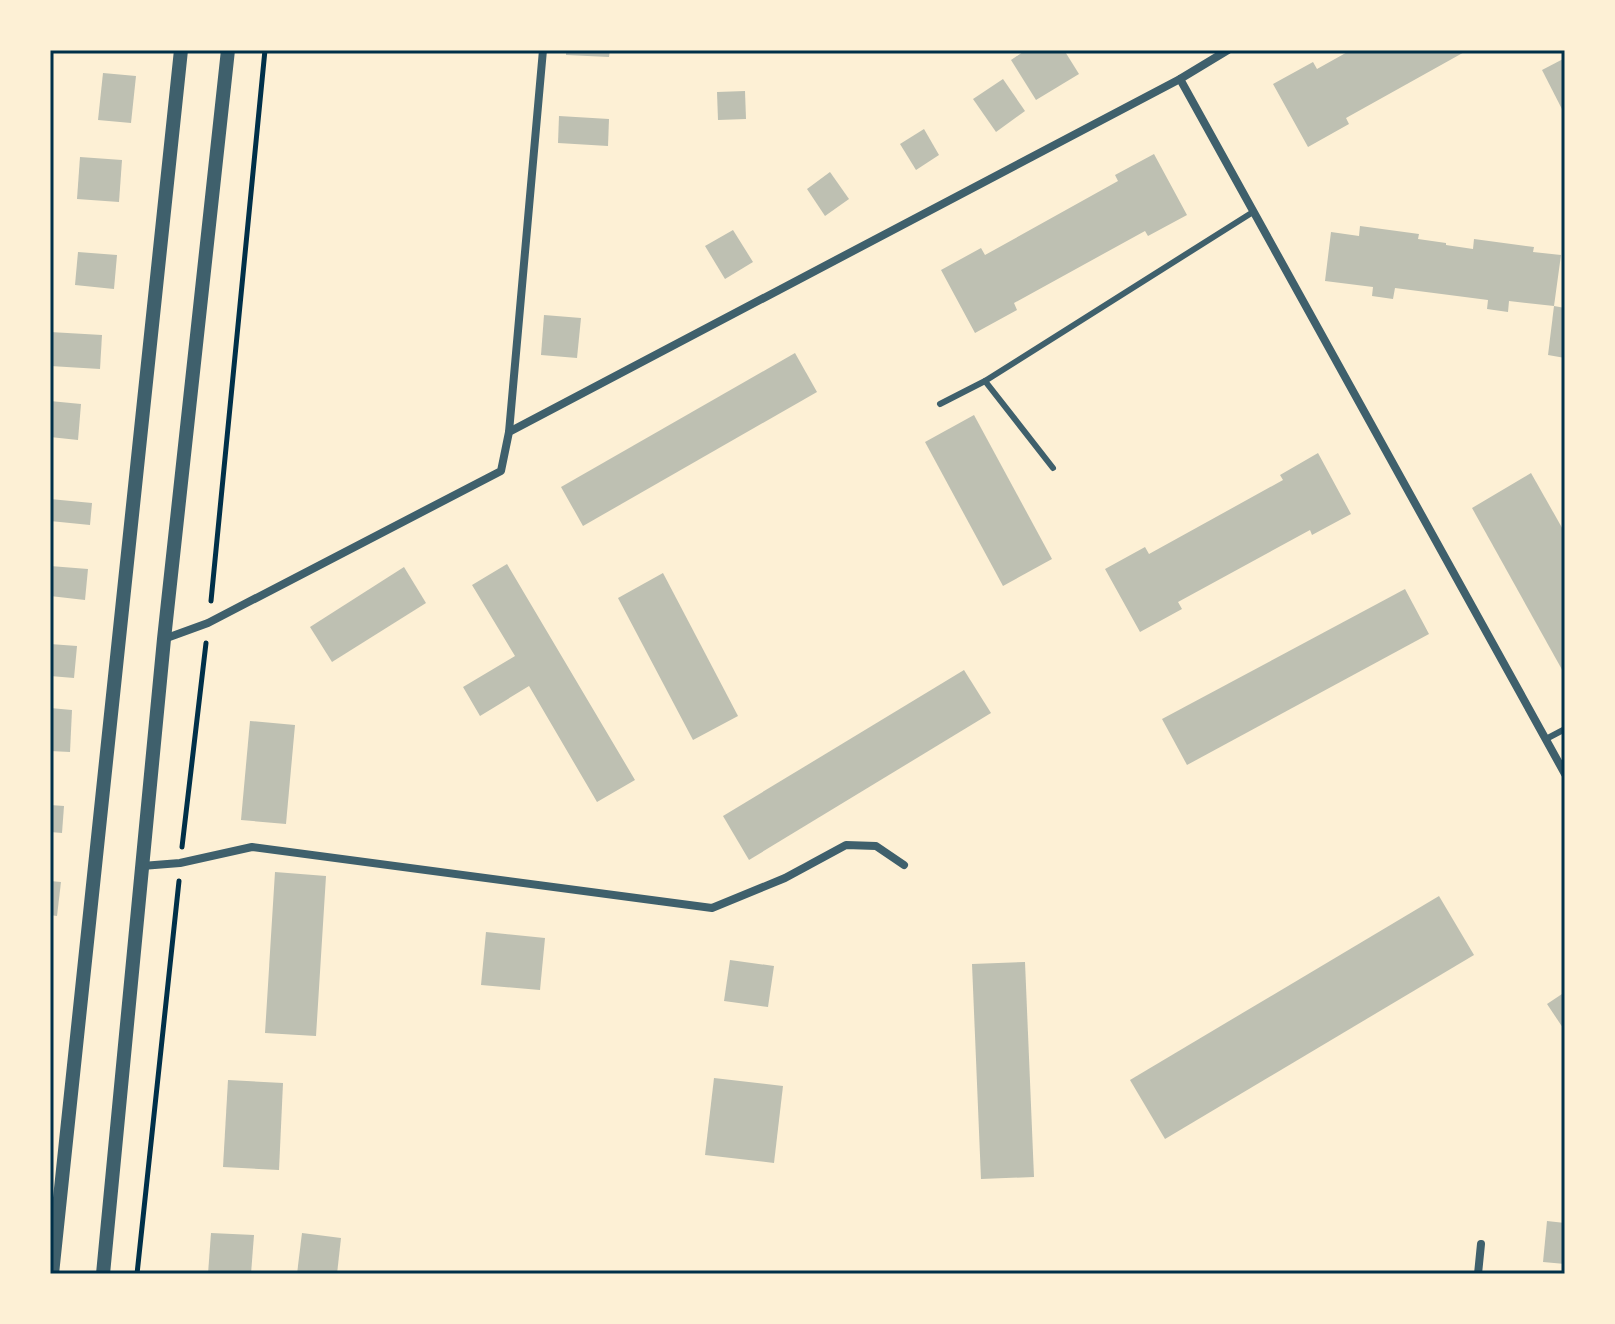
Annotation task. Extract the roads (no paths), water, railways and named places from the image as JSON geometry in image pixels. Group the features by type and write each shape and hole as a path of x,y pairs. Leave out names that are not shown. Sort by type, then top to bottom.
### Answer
{"street":[{"path":"52,1274 181,50"},
{"path":"103,1274 164,639 228,50"},
{"path":"164,639 208,623 501,471 509,432 543,50"},
{"path":"509,432 1180,79 1228,50"},
{"path":"1180,79 1565,774"},
{"path":"141,866 180,863 252,847 712,908 785,878 846,845 876,846 904,865"},
{"path":"1478,1274 1481,1244"}],"lane":[{"path":"940,404 985,381 1253,212"},
{"path":"985,381 1053,468"},
{"path":"1546,739 1565,729"}]}
